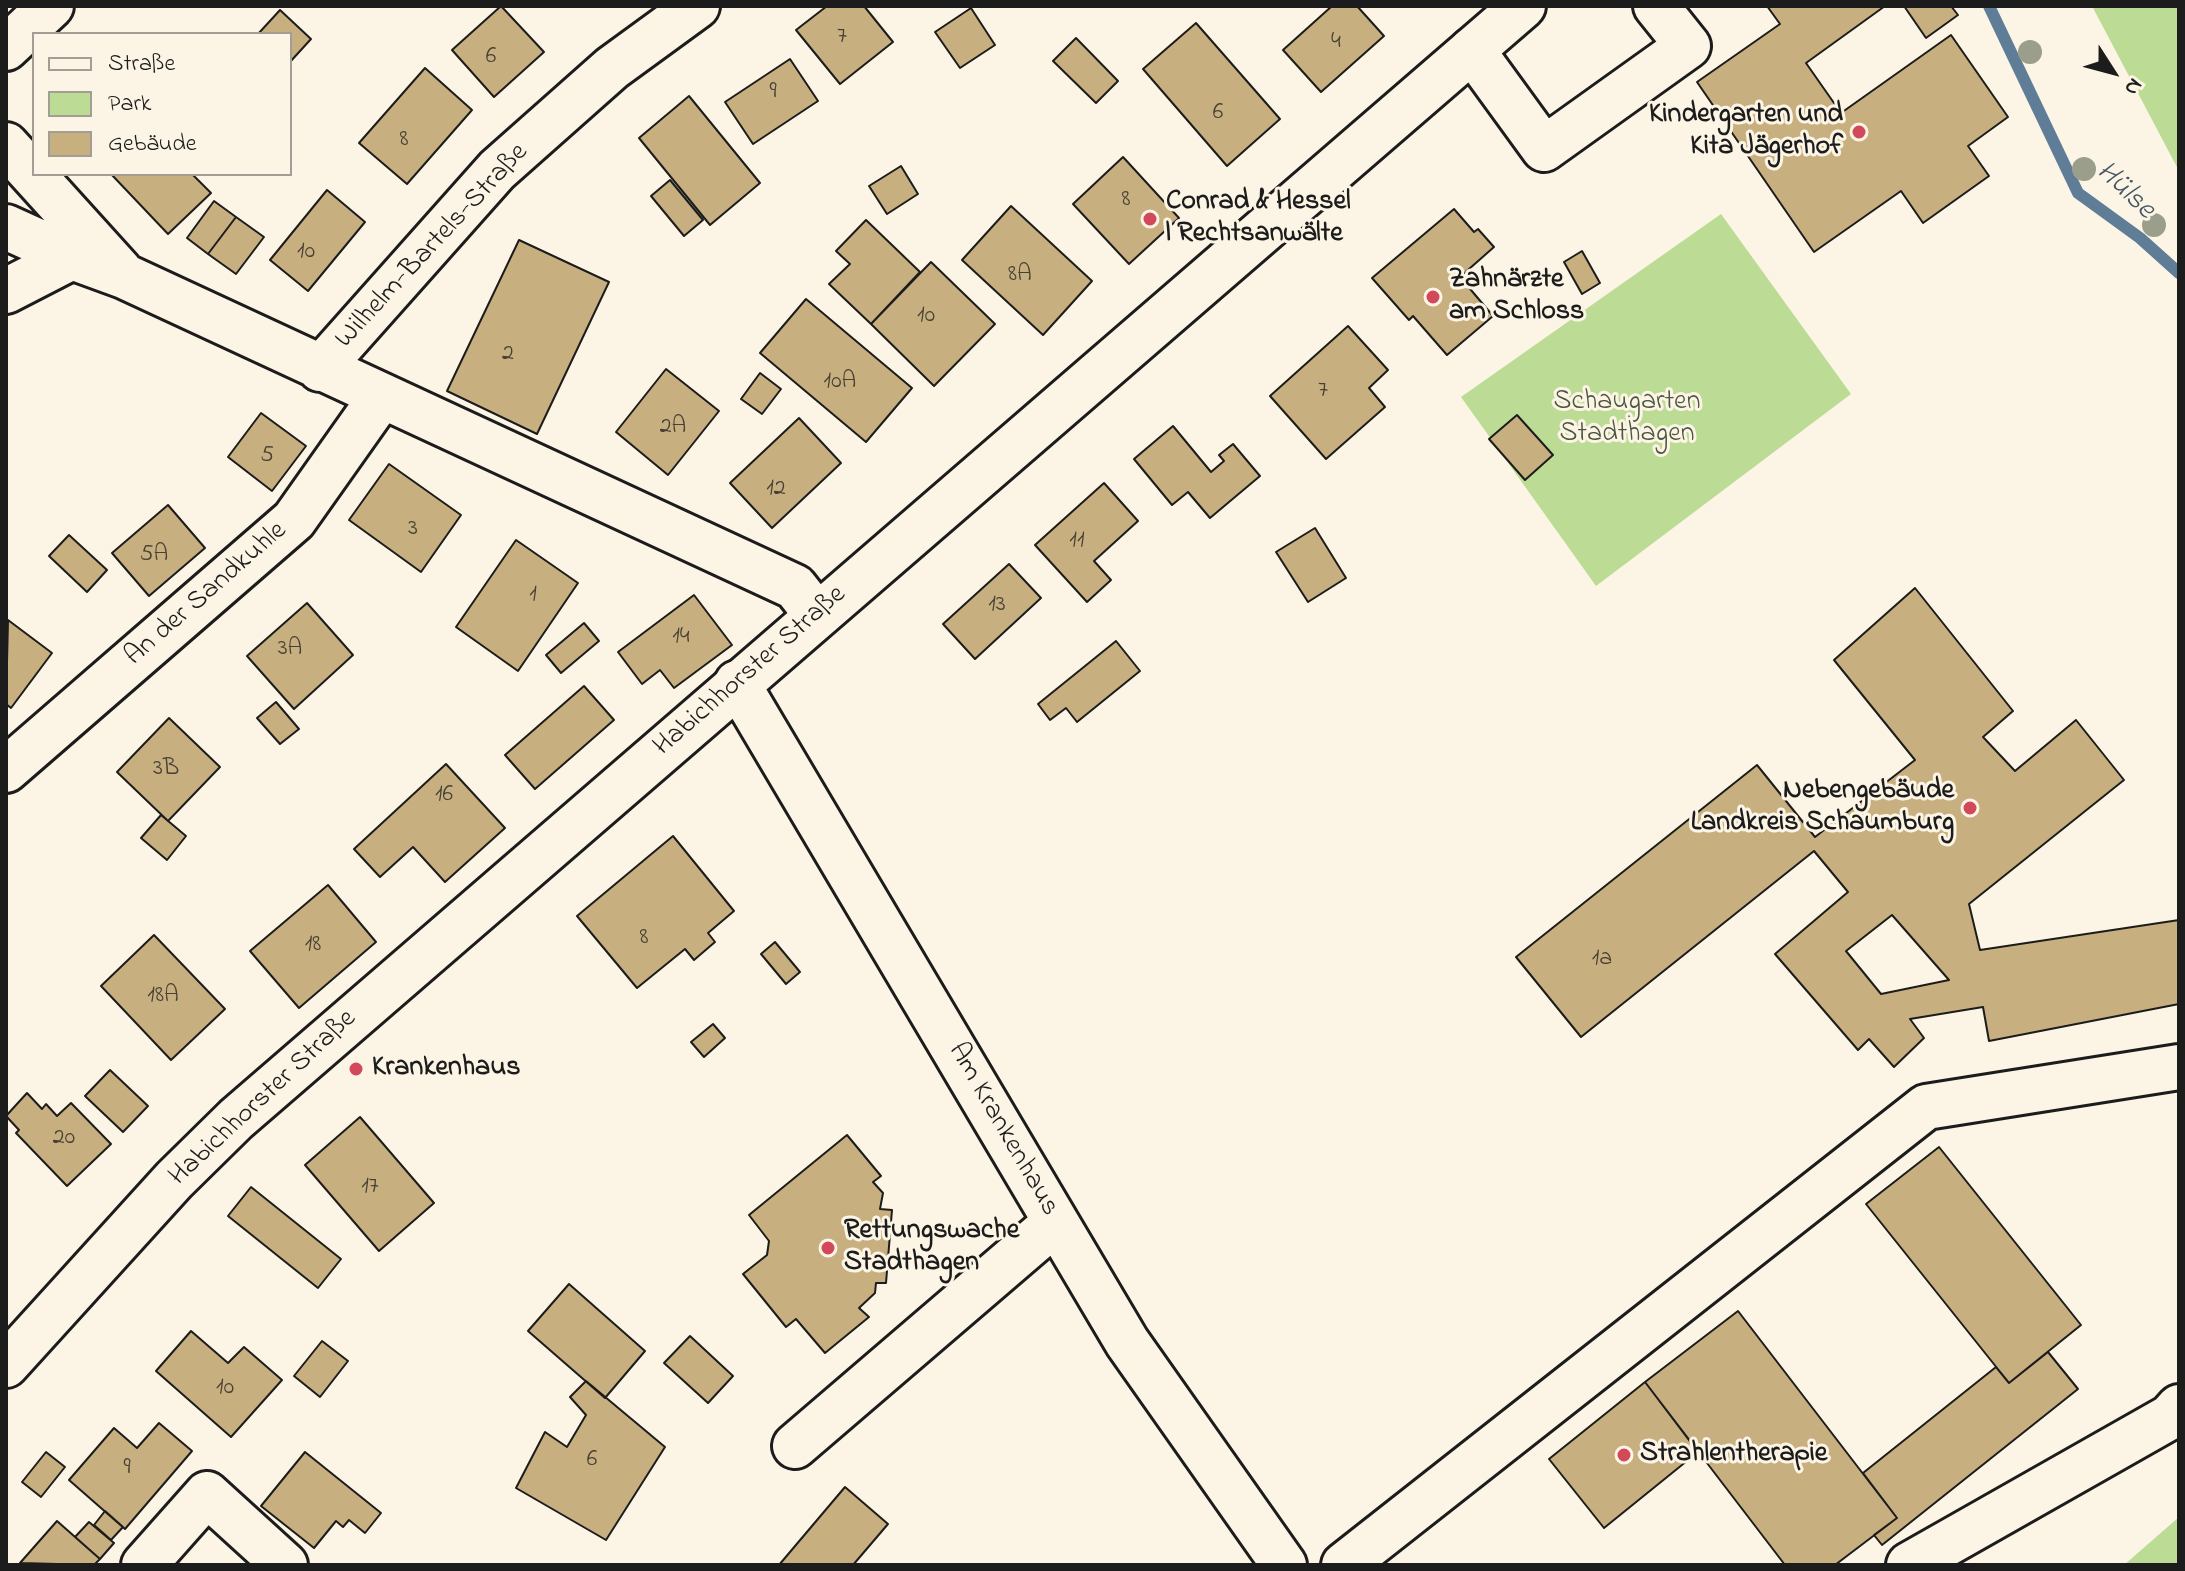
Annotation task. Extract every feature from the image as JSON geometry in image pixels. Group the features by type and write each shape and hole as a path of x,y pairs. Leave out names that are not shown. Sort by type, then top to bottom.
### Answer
{"street":[{"path":"6,48 51,6"},
{"name":"Wilhelm-Bartels-Straße","path":"320,369 497,170 612,68 697,6"},
{"name":"Habichhorster Straße","path":"6,1365 174,1180 236,1119 1523,6"},
{"path":"1472,50 1544,149 1688,46 1656,6"},
{"path":"6,145 32,174"},
{"path":"34,176 124,276"},
{"path":"6,227 124,276 795,587 817,615"},
{"path":"6,291 72,257"},
{"name":"An der Sandkuhle","path":"6,770 294,520 381,397"},
{"name":"Am Krankenhaus","path":"737,683 984,1115 1056,1222 1127,1342 1284,1565"},
{"path":"1344,1565 1926,1107 2179,1067"},
{"path":"795,1446 1056,1222"},
{"path":"1909,1565 2170,1417 2179,1407"},
{"path":"144,1565 207,1494 285,1565"}],"green space":[{"path":"2092,6 2179,6 2179,171"},
{"name":"Schaugarten Stadthagen","path":"1721,214 1851,394 1596,586 1461,397"},
{"path":"2179,1517 2177,1565 2124,1565"}],"building":[{"path":"501,6 544,52 494,97 452,50"},
{"path":"827,6 864,6 893,42 840,84 796,30"},
{"path":"1332,6 1357,6 1384,36 1321,92 1283,50"},
{"name":"Kindergarten und Kita Jägerhof","path":"1767,6 1885,6 1806,63 1841,113 1951,35 2008,117 1968,146 1989,176 1923,223 1901,191 1814,252 1697,82 1780,24"},
{"path":"1904,6 1951,6 1958,15 1926,38"},
{"path":"971,8 995,45 960,68 935,32"},
{"path":"280,10 311,39 292,60 292,32 260,32"},
{"path":"1196,23 1280,119 1227,166 1143,69"},
{"path":"1076,38 1118,81 1096,103 1053,61"},
{"path":"790,59 818,101 753,144 725,102"},
{"path":"425,68 472,110 407,184 359,143"},
{"path":"689,96 760,183 710,225 639,138"},
{"path":"1123,157 1179,218 1129,264 1073,204"},
{"path":"901,166 918,194 887,214 869,186"},
{"path":"113,176 194,176 211,193 168,234"},
{"path":"670,180 703,220 684,236 651,196"},
{"path":"327,190 365,222 308,291 270,260"},
{"path":"214,201 236,217 208,254 187,238"},
{"path":"1011,206 1092,281 1043,335 962,260"},
{"name":"Zahnärzte am Schloss","path":"1454,209 1474,232 1478,229 1494,247 1460,277 1493,316 1447,355 1413,316 1409,320 1372,278"},
{"path":"236,217 264,237 236,274 208,254"},
{"path":"866,220 920,272 871,324 829,284 850,264 836,251"},
{"path":"519,240 609,282 537,434 447,391"},
{"path":"1582,251 1600,283 1582,294 1564,262"},
{"path":"931,262 995,324 934,386 871,324"},
{"path":"806,299 912,388 866,442 760,353"},
{"path":"1348,326 1388,370 1369,388 1385,407 1326,459 1270,396"},
{"path":"666,369 719,411 668,475 616,432"},
{"path":"760,373 781,389 762,414 741,399"},
{"path":"261,413 306,446 272,491 228,457"},
{"path":"1517,415 1553,455 1525,480 1489,439"},
{"path":"799,418 841,463 772,528 730,483"},
{"path":"1173,426 1211,472 1224,461 1219,455 1233,444 1260,476 1210,518 1188,492 1172,505 1134,459"},
{"path":"389,464 461,515 421,572 349,520"},
{"path":"1104,483 1138,521 1094,561 1111,580 1087,602 1035,545"},
{"path":"168,505 205,548 149,596 112,553"},
{"path":"1315,528 1346,578 1308,602 1276,552"},
{"path":"69,535 107,570 87,592 49,556"},
{"path":"516,540 578,583 518,671 456,627"},
{"path":"1009,564 1041,598 975,659 943,624"},
{"name":"Nebengebäude Landkreis Schaumburg","path":"1915,588 2013,711 1983,737 2015,771 2076,720 2124,780 1969,904 1980,950 2179,920 2179,1004 1989,1041 1983,1007 1910,1019 1924,1038 1894,1067 1869,1039 1858,1050 1775,954 1848,892 1814,851 1581,1037 1516,957 1757,765 1815,837 1915,760 1834,660","holes":["1892,915 1949,980 1881,994 1846,951"]},
{"path":"694,595 732,645 674,688 660,670 642,684 618,652"},
{"path":"307,603 353,655 294,709 247,656"},
{"path":"8,620 52,653 11,708 6,704"},
{"path":"584,623 599,641 561,673 546,655"},
{"path":"1116,641 1140,671 1077,722 1066,708 1050,720 1038,704"},
{"path":"584,686 614,720 535,789 505,755"},
{"path":"276,702 299,729 280,744 257,718"},
{"path":"169,718 220,767 168,821 117,772"},
{"path":"446,764 505,828 445,882 413,847 380,877 354,849"},
{"path":"161,815 186,836 167,860 141,838"},
{"path":"673,836 734,911 708,933 715,942 694,960 685,949 637,988 577,916"},
{"path":"328,885 376,942 299,1008 250,951"},
{"path":"154,935 225,1009 171,1060 101,986"},
{"path":"775,942 800,972 786,984 761,954"},
{"path":"713,1024 725,1038 704,1057 691,1042"},
{"path":"110,1070 148,1106 123,1132 85,1096"},
{"path":"27,1093 42,1109 46,1104 57,1116 71,1103 111,1144 67,1186 16,1133 19,1130 6,1116"},
{"path":"360,1117 434,1203 379,1251 305,1165"},
{"name":"Rettungswache Stadthagen","path":"847,1135 881,1176 873,1182 883,1193 880,1209 892,1210 886,1283 876,1283 875,1293 859,1308 869,1317 825,1353 796,1319 786,1327 743,1274 767,1255 769,1241 749,1215"},
{"path":"1939,1147 2081,1325 2009,1383 1866,1204"},
{"path":"251,1187 341,1259 318,1288 228,1216"},
{"path":"569,1284 645,1351 605,1398 528,1331"},
{"path":"1738,1311 1897,1518 1835,1565 1785,1565 1645,1382"},
{"path":"191,1331 228,1363 244,1347 282,1380 231,1437 156,1371"},
{"path":"690,1336 733,1376 708,1403 664,1363"},
{"path":"322,1341 348,1361 320,1397 294,1376"},
{"path":"2048,1352 2078,1389 1882,1545 1874,1535 1897,1518 1863,1473 1996,1367 2009,1383"},
{"path":"586,1381 665,1447 606,1540 516,1488 545,1432 567,1447 586,1415 570,1397"},
{"name":"Strahlentherapie","path":"1645,1382 1698,1452 1604,1528 1549,1459"},
{"path":"159,1423 192,1451 125,1529 69,1480 114,1428 137,1448"},
{"path":"46,1452 65,1467 41,1497 22,1482"},
{"path":"305,1452 381,1513 365,1533 349,1520 343,1527 336,1521 314,1548 261,1506"},
{"path":"845,1487 888,1524 853,1565 779,1565"},
{"path":"105,1511 123,1527 111,1540 94,1525"},
{"path":"57,1521 100,1559 94,1565 20,1563"},
{"path":"89,1522 114,1543 100,1559 75,1537"}],"waterway":[{"name":"Hülse","path":"1989,6 2078,193 2140,238 2179,273"}],"place":[{"name":"Kindergarten und Kita Jägerhof","path":"1859,132"},
{"name":"Conrad & Hessel | Rechtsanwälte","path":"1150,219"},
{"name":"Zahnärzte am Schloss","path":"1433,297"},
{"name":"Nebengebäude Landkreis Schaumburg","path":"1970,808"},
{"name":"Krankenhaus","path":"356,1069"},
{"name":"Rettungswache Stadthagen","path":"828,1248"},
{"name":"Strahlentherapie","path":"1624,1455"}]}
